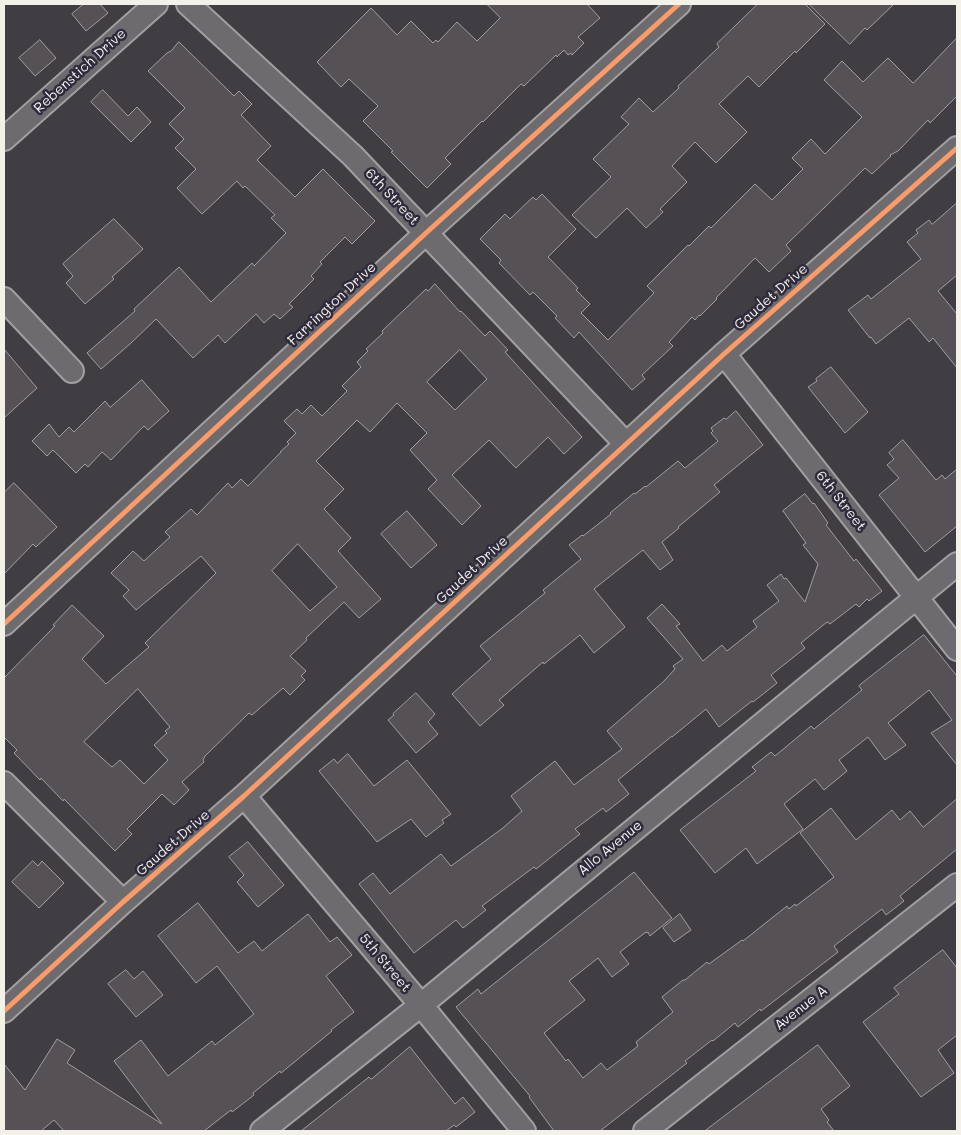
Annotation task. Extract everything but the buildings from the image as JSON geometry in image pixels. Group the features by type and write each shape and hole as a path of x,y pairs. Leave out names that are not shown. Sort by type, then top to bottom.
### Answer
{"street":[{"name":"Rebenstich Drive","path":"4,139 156,4"},
{"name":"6th Street","path":"188,4 353,156 626,444"},
{"name":"Farrington Drive","path":"4,624 426,233 679,4"},
{"name":"Gaudet Drive","path":"4,1011 123,902 244,796 724,354 957,148"},
{"path":"4,299 72,370"},
{"name":"6th Street","path":"724,354 957,649"},
{"name":"Allo Avenue","path":"262,1131 421,1005 957,564"},
{"path":"4,783 123,902"},
{"name":"5th Street","path":"244,796 421,1005 524,1131"},
{"name":"Avenue A","path":"645,1131 957,885"}],"cycle path":[{"path":"4,624 426,233 679,4"},
{"path":"4,1011 123,902 244,796 724,354 957,148"}]}
